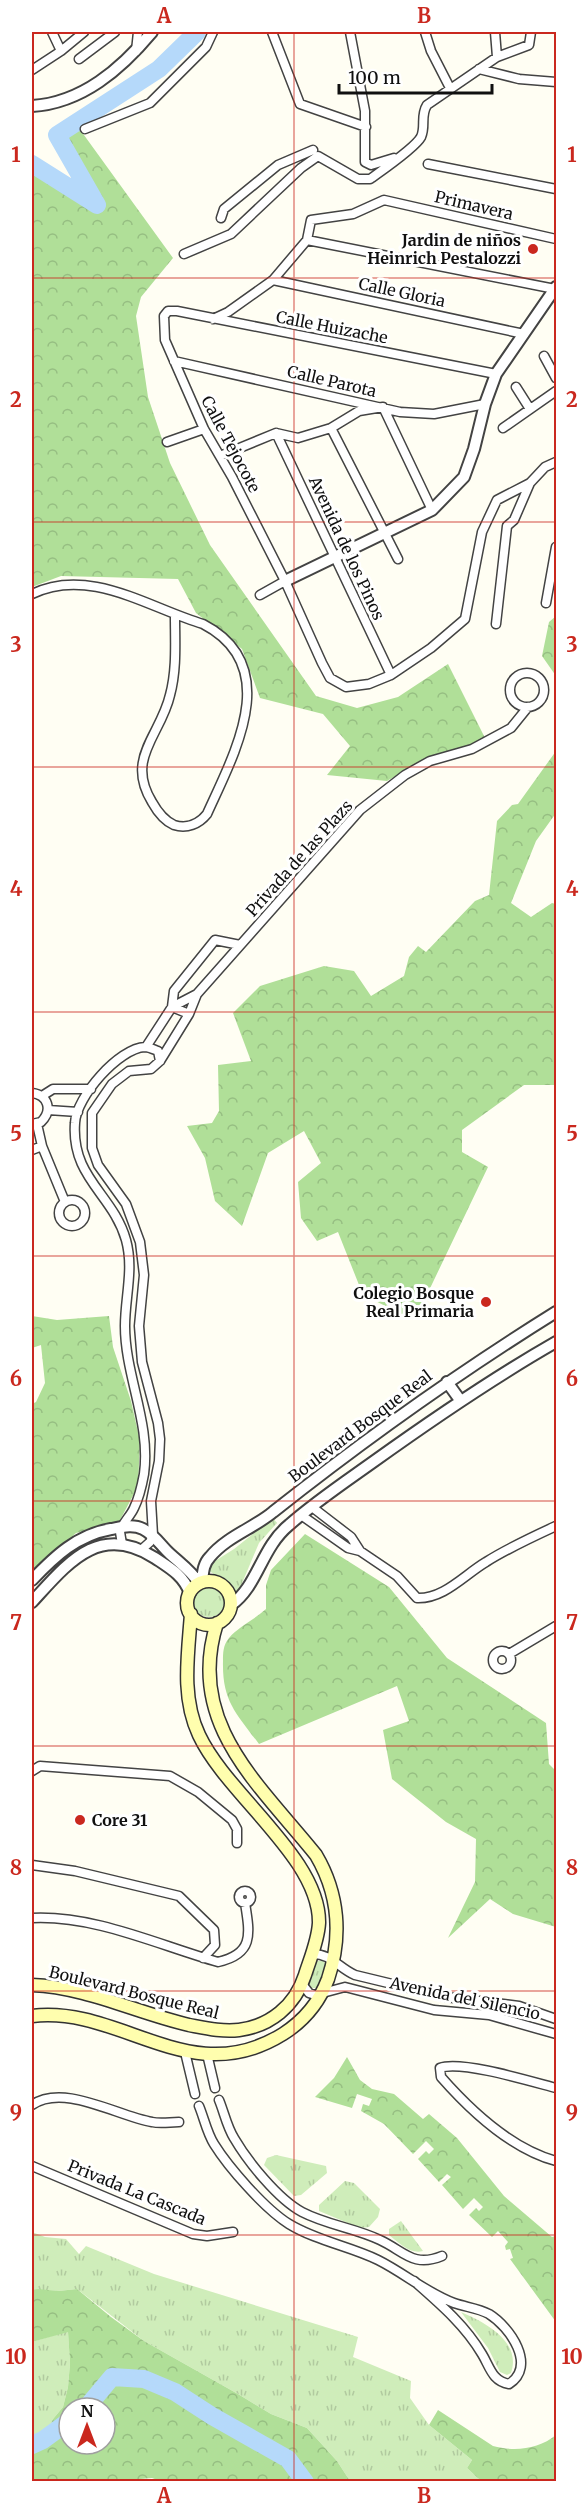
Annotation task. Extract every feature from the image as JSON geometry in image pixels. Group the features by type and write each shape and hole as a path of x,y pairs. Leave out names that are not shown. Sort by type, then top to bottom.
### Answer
{"main road":[{"path":"208,1581 220,1584 229,1593 231,1605 227,1616 217,1623 205,1624 191,1614 188,1604 190,1593 200,1583 208,1581"},
{"name":"Boulevard Bosque Real","path":"32,1986 48,1986 90,1995 171,2020 220,2030 250,2027 280,2014 302,1984 317,1938 317,1907 303,1872 219,1770 198,1733 189,1703 187,1680 191,1614"},
{"path":"32,2016 62,2016 81,2020 185,2052 207,2054 244,2051 267,2044 309,2014 323,1993 334,1961 337,1928 336,1911 325,1870 238,1758 222,1729 210,1698 208,1657 217,1623"}],"street":[{"path":"52,32 61,51"},
{"path":"32,70 84,32"},
{"path":"79,59 115,32"},
{"path":"136,51 138,32"},
{"path":"32,106 53,105 88,90 136,51 152,32"},
{"path":"85,129 150,103 206,47 213,32"},
{"path":"272,32 300,104 366,128"},
{"path":"350,32 366,128 366,162 368,164 398,159"},
{"path":"425,32 431,51 450,88"},
{"path":"495,32 497,57"},
{"path":"221,218 224,209 278,165 315,153 358,179 370,179 398,159 420,139 423,129 422,114 427,105 497,57 529,45 531,32"},
{"path":"479,69 519,79 556,82"},
{"path":"184,254 216,243 231,234 315,153"},
{"path":"428,164 556,189"},
{"name":"Primavera","path":"307,240 311,220 353,214 384,200 556,239"},
{"path":"213,320 273,280 307,240 556,288 496,374 464,477 432,510 260,595"},
{"name":"Calle Gloria","path":"273,280 524,334"},
{"name":"Calle Huizache","path":"164,316 168,311 177,311 213,320 496,374"},
{"name":"Calle Tejocote","path":"164,316 165,340 204,429 285,581 330,678 346,687 369,684 391,675 465,620 482,532 497,500 530,483"},
{"path":"543,356 556,378"},
{"name":"Calle Parota","path":"174,361 400,412 434,414 485,404"},
{"path":"516,387 530,409"},
{"path":"503,428 556,391"},
{"path":"220,456 276,433 298,438 331,428 359,411 383,407 432,510"},
{"path":"331,428 398,559"},
{"path":"167,442 204,429"},
{"name":"Avenida de los Pinos","path":"276,433 391,675"},
{"path":"496,624 507,526 514,520 530,483 545,467 556,462"},
{"path":"546,603 556,547"},
{"path":"32,594 57,586 88,584 203,624 228,642 245,669 249,690 247,709 238,743 207,814 198,823 186,826 169,822 153,804 143,786 141,770 144,755 170,696 175,660 175,616"},
{"path":"527,672 538,676 542,681 544,692 538,702 528,707 517,704 509,690 512,680 527,672"},
{"name":"Privada de las Plazs","path":"160,1061 189,1014 197,994 360,810 405,775 430,761 472,749 512,728 528,707"},
{"path":"189,1014 172,1007 174,991 215,940 240,945"},
{"name":"Privada de las Plazs","path":"146,1047 172,1007 197,994"},
{"path":"122,1544 121,1527 134,1508 144,1472 141,1413 131,1378 126,1342 130,1270 126,1241 116,1215 84,1172 75,1143 75,1120 91,1089 104,1072 125,1054 146,1047 158,1051 160,1061 152,1069 129,1071 111,1084 92,1113 92,1148 98,1165 126,1204 140,1242 144,1275 139,1326 142,1362 160,1439 159,1461 151,1501 153,1535 150,1542 141,1550"},
{"path":"42,1096 53,1089 91,1089"},
{"path":"32,1093 46,1100 48,1110 44,1119 34,1124 65,1202"},
{"path":"48,1110 78,1113"},
{"path":"32,1150 42,1146"},
{"name":"Boulevard Bosque Real","path":"200,1583 205,1565 217,1549 262,1521 447,1382 556,1312"},
{"path":"231,1605 240,1599 249,1587 274,1539 301,1515 460,1400 556,1342"},
{"path":"447,1382 460,1400"},
{"path":"312,1507 351,1537 360,1551"},
{"path":"301,1515 348,1548 360,1551 397,1576 417,1598 428,1599 439,1595 494,1557 556,1526"},
{"path":"32,1580 56,1555 79,1539 121,1527 137,1527 153,1535 168,1552 190,1570 200,1583"},
{"path":"32,1602 75,1557 97,1546 122,1544 141,1550 177,1573 190,1593"},
{"path":"509,1654 556,1626"},
{"path":"32,1772 40,1766 170,1776 198,1792 232,1820 237,1829 237,1843"},
{"path":"32,1865 75,1871 179,1896 214,1930 215,1945 203,1958"},
{"path":"32,1918 46,1917 90,1923 218,1962 234,1958 246,1947 250,1930 245,1903"},
{"name":"Avenida del Silencio","path":"312,1954 323,1955 355,1975 446,1997 519,2006 556,2019"},
{"path":"302,1984 309,1993 323,1993"},
{"name":"Avenida del Silencio","path":"323,1993 345,1987 444,2011 489,2015 556,2034"},
{"path":"444,2011 446,1997"},
{"path":"185,2052 195,2094"},
{"path":"207,2054 215,2088"},
{"path":"556,2088 476,2069 447,2065 440,2068 441,2077 477,2113 508,2137 540,2156 556,2160"},
{"path":"32,2105 45,2099 59,2097 76,2099 152,2122 179,2122"},
{"path":"219,2100 233,2137 265,2181 300,2211 341,2228 379,2239 417,2261 430,2261 442,2256"},
{"path":"199,2106 213,2143 247,2186 288,2223 324,2242 377,2259 455,2303 489,2314 507,2331 518,2346 521,2359 517,2379 509,2384 500,2383 494,2377 482,2353 455,2318 414,2281"},
{"name":"Privada La Cascada","path":"32,2166 193,2234 207,2236 233,2232"}],"green space":[{"path":"76,124 173,258 141,297 136,316 148,397 170,463 210,545 316,696 357,708 398,697 448,664 485,738 465,747 430,756 387,781 327,775 350,746 323,714 260,698 242,649 196,613 178,579 61,576 32,587 32,164 96,204 57,135"},
{"path":"556,616 556,676 542,656 549,622"},
{"path":"556,751 556,813 536,841 511,903 531,917 552,903 556,904 556,1085 524,1085 462,1130 462,1152 488,1167 423,1303 402,1314 363,1295 338,1232 317,1241 301,1218 298,1182 321,1163 304,1131 268,1153 242,1226 215,1201 205,1158 187,1126 212,1123 219,1111 218,1065 251,1061 233,1013 260,986 324,966 354,971 371,996 404,976 409,957 418,946 426,952 475,901 489,895 497,821 512,805 518,804"},
{"path":"32,1316 57,1320 109,1316 113,1347 131,1401 140,1441 138,1486 119,1522 76,1533 32,1573 32,1404 36,1402 45,1383 41,1345 32,1348"},
{"path":"273,1518 277,1523 259,1543 234,1597 229,1585 208,1570 215,1561"},
{"path":"305,1534 389,1587 447,1658 546,1723 549,1764 556,1771 556,1927 513,1914 490,1899 448,1938 475,1882 476,1839 446,1822 392,1779 383,1730 409,1721 397,1686 259,1744 237,1715 225,1686 224,1646 233,1634 266,1609 266,1585 271,1570"},
{"path":"209,1583 221,1588 226,1600 221,1612 209,1617 197,1612 192,1600 197,1588"},
{"path":"317,1961 324,1961 327,1968 317,1988 310,1988 308,1981"},
{"path":"347,2057 360,2080 372,2089 394,2094 423,2119 429,2114 457,2138 504,2196 552,2237 556,2236 556,2322 510,2259 513,2258 510,2249 506,2250 505,2246 508,2242 498,2231 492,2237 469,2215 476,2208 479,2211 483,2207 474,2198 463,2209 442,2185 451,2177 447,2174 439,2182 418,2159 426,2151 429,2154 434,2149 426,2141 413,2154 384,2124 361,2111 363,2104 369,2106 372,2099 357,2094 352,2108 315,2097 334,2078"},
{"path":"276,2155 326,2166 327,2173 301,2195 294,2196 264,2165 267,2158"},
{"path":"345,2181 354,2183 380,2209 378,2217 369,2227 360,2228 319,2211 319,2205"},
{"path":"401,2221 423,2251 410,2250 389,2235 389,2229"},
{"path":"32,2232 45,2237 66,2239 79,2254 86,2246 154,2274 358,2337 353,2357 411,2381 410,2398 429,2425 472,2460 467,2468 481,2481 350,2481 337,2461 307,2428 271,2414 144,2341 77,2289 32,2290"},
{"path":"77,2289 144,2341 271,2414 307,2428 337,2461 350,2481 163,2482 152,2478 106,2482 32,2481 32,2445 43,2440 57,2414 57,2456 117,2456 117,2396 66,2396 70,2363 68,2332 32,2342 32,2290"},
{"path":"461,2312 490,2327 506,2342 513,2362 511,2373 507,2375 500,2372 488,2348"},
{"path":"68,2331 70,2363 66,2396 57,2396 57,2414 43,2440 32,2445 32,2342"},
{"path":"438,2410 493,2446 501,2448 526,2448 549,2440 556,2435 556,2481 481,2481 467,2468 472,2460 429,2425"}],"waterway":[{"path":"32,164 97,205 57,135 159,69 197,32"},
{"path":"96,2396 112,2377 144,2379 175,2392 288,2459 305,2482"},
{"path":"32,2445 57,2430"}],"place":[{"name":"Jardin de niños Heinrich Pestalozzi","path":"533,249"},
{"name":"Colegio Bosque Real Primaria","path":"486,1302"},
{"name":"Core 31","path":"80,1820"}]}
